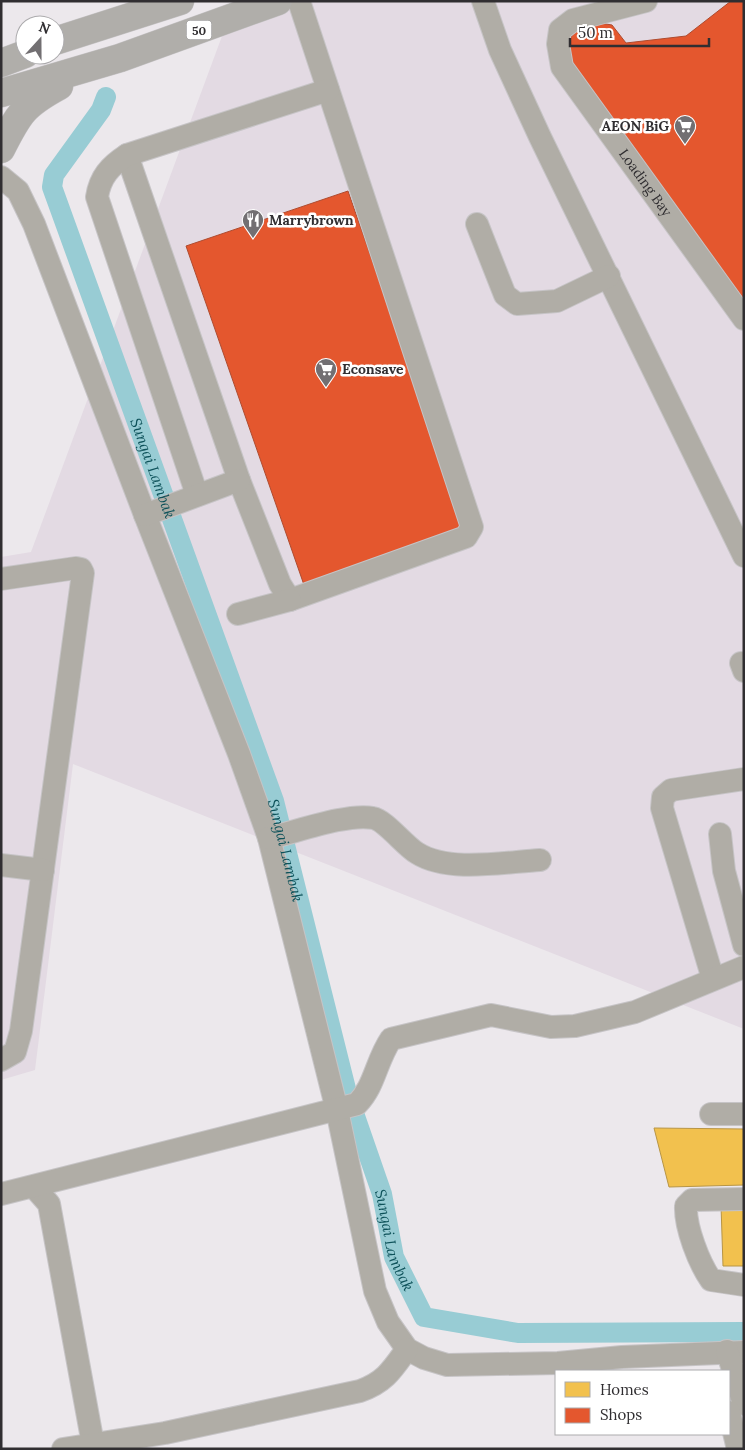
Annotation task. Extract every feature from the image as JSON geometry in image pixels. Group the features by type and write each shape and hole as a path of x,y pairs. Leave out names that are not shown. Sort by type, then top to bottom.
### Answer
{"highway":[{"name":"50","path":"1,93 102,63 278,1"},
{"name":"50","path":"65,38 178,2"},
{"path":"1,40 15,42"},
{"path":"1,63 15,58"},
{"path":"1,148 18,117 30,102 102,63"}],"street":[{"path":"238,614 290,600 466,537 472,527 299,1"},
{"path":"483,1 504,59 744,556"},
{"name":"Loading Bay","path":"646,1 574,20 560,30 558,44 562,67 744,319"},
{"path":"189,498 97,197 99,184 114,163 127,155 328,90"},
{"path":"127,155 239,480 280,584 290,600"},
{"path":"1,178 18,191 34,224 152,512 269,838 347,1107 375,1291 388,1322 407,1349 424,1358 447,1365 623,1364 736,1351 736,1379 744,1404"},
{"path":"477,224 505,295 517,304 557,301 609,276"},
{"path":"152,512 239,480"},
{"path":"1,579 76,568 80,569 83,574 21,1031 15,1052 1,1060"},
{"path":"713,979 662,808 664,797 670,790 744,779"},
{"path":"269,838 353,817 375,818 418,854 440,863 474,864 540,860"},
{"path":"720,834 734,868 744,945"},
{"path":"1,865 43,870"},
{"path":"1,1194 56,1182 347,1107 366,1095 380,1055 391,1040 491,1015 551,1027 575,1026 635,1012 744,966"},
{"path":"711,1114 744,1114"},
{"path":"56,1182 49,1204 93,1444"},
{"path":"34,1187 49,1204"},
{"path":"739,1285 712,1280 703,1268 685,1216 686,1206 692,1200 744,1199"},
{"path":"63,1449 165,1432 360,1391 377,1385 390,1374 407,1349"},
{"path":"730,1416 738,1449"}],"shaded area":[{"path":"235,1 744,1 744,1029 73,764 35,1070 1,1080 1,557 31,552"}],"building: Homes":[{"path":"654,1128 744,1129 744,1185 669,1187"},
{"path":"721,1205 744,1205 744,1266 723,1266"}],"building: Shops":[{"name":"AEON BiG","path":"731,1 744,1 744,308 566,57 567,44 575,31 588,21 612,25 626,43 686,36"},
{"name":"Econsave","path":"348,191 466,530 304,585 186,246"}],"waterway":[{"name":"Sungai Lambak","path":"106,97 101,110 54,175 52,187 274,801 347,1093 382,1194 394,1257 424,1317 518,1333 744,1332"}],"place":[{"name":"AEON BiG","path":"685,145"},
{"name":"Marrybrown","path":"253,239"},
{"name":"Econsave","path":"326,388"}]}
